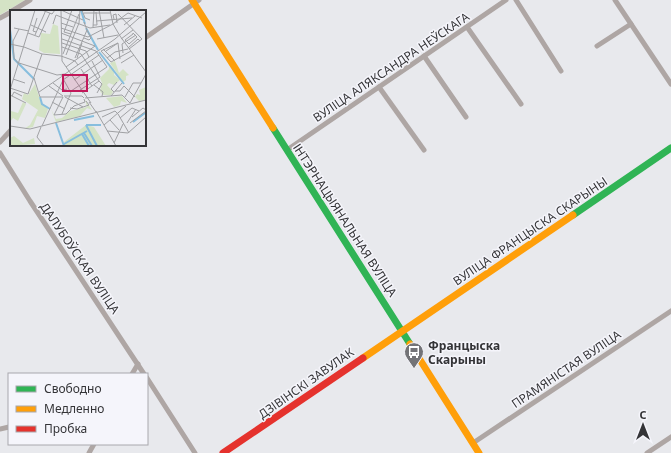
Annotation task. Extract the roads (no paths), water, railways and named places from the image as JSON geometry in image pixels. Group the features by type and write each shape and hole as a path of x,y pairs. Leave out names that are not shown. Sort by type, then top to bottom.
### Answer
{"street":[{"path":"14,10 30,0"},
{"name":"ВУЛІЦА АЛЯКСАНДРА НЕЎСКАГА","path":"287,150 506,0"},
{"path":"516,0 561,71"},
{"path":"615,0 671,84"},
{"path":"146,37 195,1"},
{"name":"ІНТЭРНАЦЫЯНАЛЬНАЯ ВУЛІЦА","path":"195,1 287,150 479,453"},
{"path":"0,18 10,12"},
{"path":"596,46 631,24"},
{"path":"468,27 521,104"},
{"path":"424,56 466,117"},
{"path":"379,87 424,150"},
{"path":"0,142 10,131"},
{"name":"ВУЛІЦА ФРАНЦЫСКА СКАРЫНЫ","path":"401,331 427,315 671,148"},
{"name":"ДАЛУБОЎСКАЯ ВУЛІЦА","path":"0,153 143,373"},
{"name":"ПРАМЯНІСТАЯ ВУЛІЦА","path":"472,443 671,311"},
{"name":"ДЗІВІНСКІ ЗАВУЛАК","path":"224,453 401,331"},
{"path":"133,373 138,364"},
{"path":"148,380 195,453"},
{"path":"647,453 671,437"}],"place":[{"name":"Францыска Скарыны","path":"414,369"}]}
